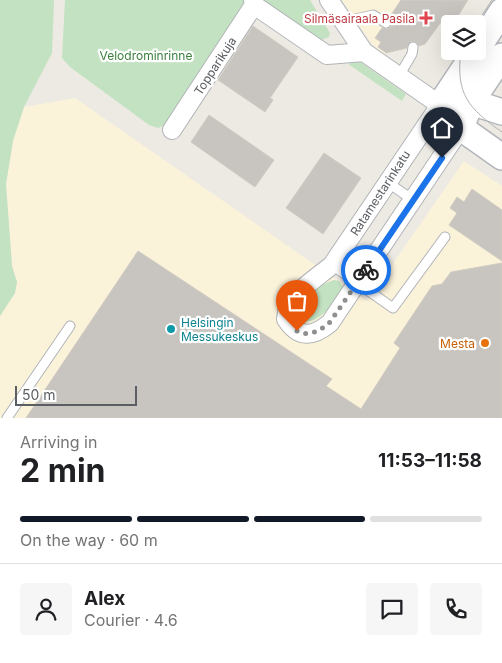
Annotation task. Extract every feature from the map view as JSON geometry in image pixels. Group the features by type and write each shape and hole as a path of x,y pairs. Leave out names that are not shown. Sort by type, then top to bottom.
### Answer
{"street":[{"path":"329,0 364,52 440,105 461,128 502,157"},
{"path":"254,2 327,55 364,52"},
{"name":"Topparikuja","path":"172,130 254,2"},
{"name":"Ratamestarinkatu","path":"486,35 502,11"},
{"name":"Ratamestarinkatu","path":"469,60 332,266 308,284 293,299 288,307 286,319 297,331 304,334 314,333 330,322 461,128 471,102 497,63"},
{"path":"497,63 491,83 494,95 502,111"},
{"path":"440,105 471,102 502,111"}],"lane":[{"path":"342,22 373,15 386,23"},
{"path":"399,76 412,54 413,47"},
{"path":"387,182 413,200"},
{"path":"332,266 393,308 445,237"},
{"path":"7,418 70,326"}],"shaded area":[{"path":"342,0 469,0 459,15 441,15 441,21 425,44 384,54 372,44"},
{"path":"75,98 367,301 464,161 502,186 502,418 0,418 0,316 15,293 17,283 12,266 6,184 13,141 24,107"}],"green space":[{"path":"0,0 54,0 52,53 24,107 13,141 6,184 12,266 17,282 15,293 0,316"},
{"name":"Velodrominrinne","path":"65,0 247,0 190,88 163,126 158,128 149,125 70,67 62,58"},
{"path":"264,0 310,0 330,33 329,37 321,40 265,3"},
{"path":"359,61 406,94 402,101 348,64"},
{"path":"334,280 339,281 343,287 337,299 314,320 301,321 298,311 307,296"}],"building":[{"path":"401,0 468,0 459,15 441,15 441,22 425,44 419,46 416,42 411,41 407,48 386,53 378,47 381,42 375,38 382,28 391,27 392,23 389,18"},
{"path":"253,26 298,57 270,98 273,100 265,112 218,80"},
{"path":"209,115 274,160 255,187 191,142"},
{"path":"324,153 361,178 323,234 286,208"},
{"path":"472,189 502,210 502,261 449,225 457,213 450,208 457,197 464,202"},
{"name":"Helsingin Messukeskus","path":"138,251 332,379 326,386 361,409 400,348 394,343 432,286 442,284 451,272 502,263 502,418 26,418"}],"tram line":[{"path":"482,15 492,0"},
{"path":"460,60 460,79 467,99 481,116 502,132"}],"way so far":[{"path":"297,331 304,334 314,333 330,322 366,270"}],"place":[{"name":"Silmäsairaala Pasila","path":"426,18"},
{"name":"Helsingin Messukeskus","path":"171,329"},
{"name":"Mesta","path":"485,343"}],"route":[{"path":"366,270 442,158"}]}
